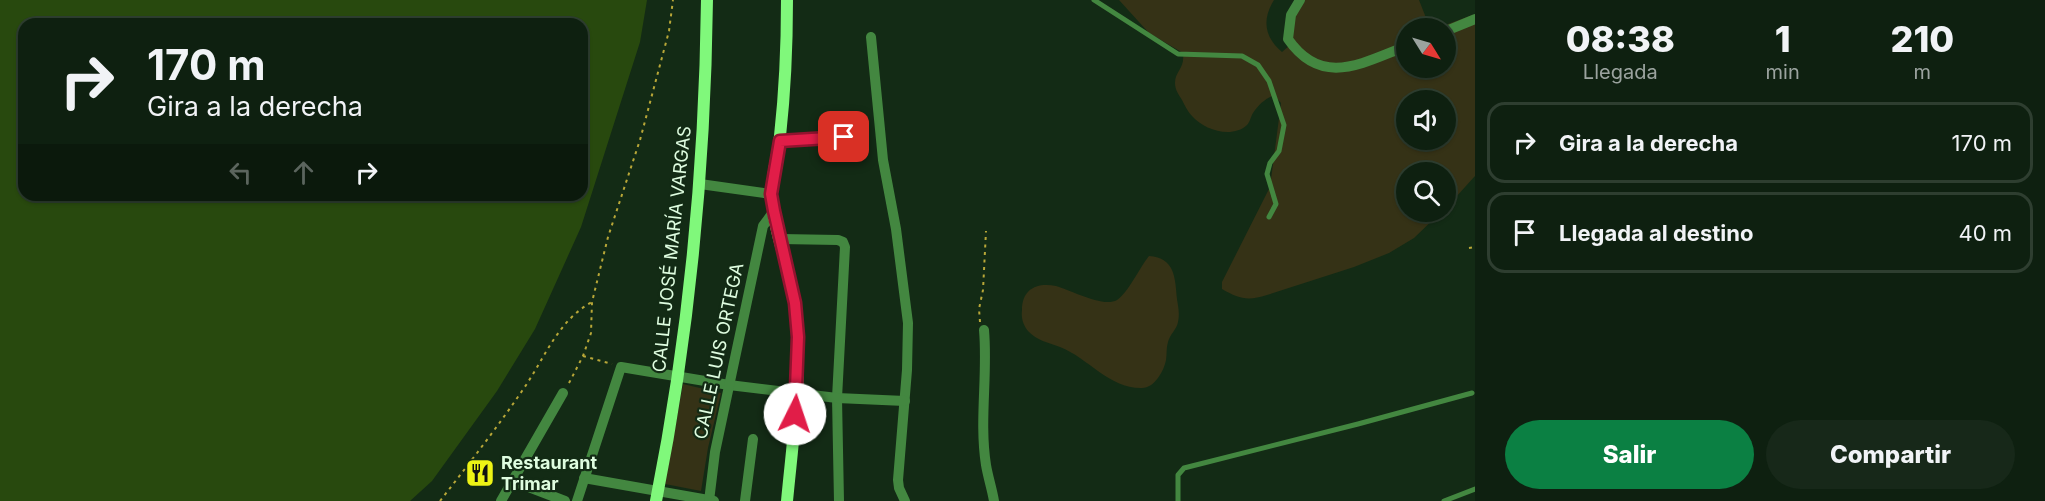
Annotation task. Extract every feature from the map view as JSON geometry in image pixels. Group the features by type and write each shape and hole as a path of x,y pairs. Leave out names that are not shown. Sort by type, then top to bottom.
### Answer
{"street":[{"name":"CALLE JOSÉ MARÍA VARGAS","path":"657,496 678,375 700,184 706,77 707,0"},
{"path":"787,0 788,53 780,141 771,194 795,303 798,337 797,393 787,501"},
{"path":"1300,0 1291,15 1288,39 1301,56 1318,66 1346,66 1362,63 1396,50"},
{"path":"1456,27 1475,20"},
{"path":"870,37 883,160 896,229 908,323 905,401 898,480 905,501"},
{"path":"780,141 844,137"},
{"path":"700,184 771,194"},
{"name":"CALLE LUIS ORTEGA","path":"709,501 715,452 763,226 774,211"},
{"path":"781,239 838,240 843,242 845,247 837,398 839,501"},
{"path":"984,330 986,361 983,405 986,464 994,501"},
{"path":"577,501 621,367 729,385 837,398 905,401"},
{"path":"501,501 564,393"},
{"path":"745,501 753,440"},
{"path":"584,478 657,496 714,501"},
{"path":"513,481 565,501"}],"lane":[{"path":"1094,0 1178,54 1242,56 1258,65 1269,81 1284,125 1279,151 1268,167 1267,174 1276,204 1269,217"},
{"path":"1178,501 1178,475 1184,468 1472,393"},
{"path":"1444,501 1475,489"}],"path":[{"path":"564,393 583,356 591,333 592,302 608,237 643,129 669,30 673,0"},
{"path":"984,330 978,318 984,280 986,231"},
{"path":"1469,248 1475,247"},
{"path":"440,501 484,445 528,382 550,343 578,310 592,302"},
{"path":"583,356 621,367"}],"shaded area":[{"path":"0,0 647,0 640,42 581,227 535,329 497,391 432,481 410,501 0,501"},
{"path":"1119,0 1274,0 1268,14 1267,28 1271,40 1282,52 1290,45 1295,13 1302,0 1419,0 1426,18 1396,18 1396,78 1456,78 1456,21 1475,14 1475,176 1456,197 1456,162 1396,162 1396,222 1431,222 1414,238 1389,253 1354,267 1267,295 1244,298 1234,295 1222,289 1222,282 1270,187 1281,103 1274,95 1268,98 1260,104 1247,125 1241,129 1226,132 1211,129 1189,113 1178,94 1175,79 1183,63 1183,53 1149,33"},
{"path":"1149,256 1164,260 1172,270 1179,313 1177,325 1168,342 1163,369 1150,386 1146,388 1129,387 1119,383 1070,352 1035,337 1025,326 1022,316 1023,303 1028,292 1037,286 1056,286 1096,300 1111,302 1121,297"},
{"path":"683,384 721,393 701,491 665,484"}],"place":[{"name":"Restaurant Trimar","path":"480,473"}],"route":[{"path":"795,414 798,337 795,303 771,194 780,141 844,137"}]}
